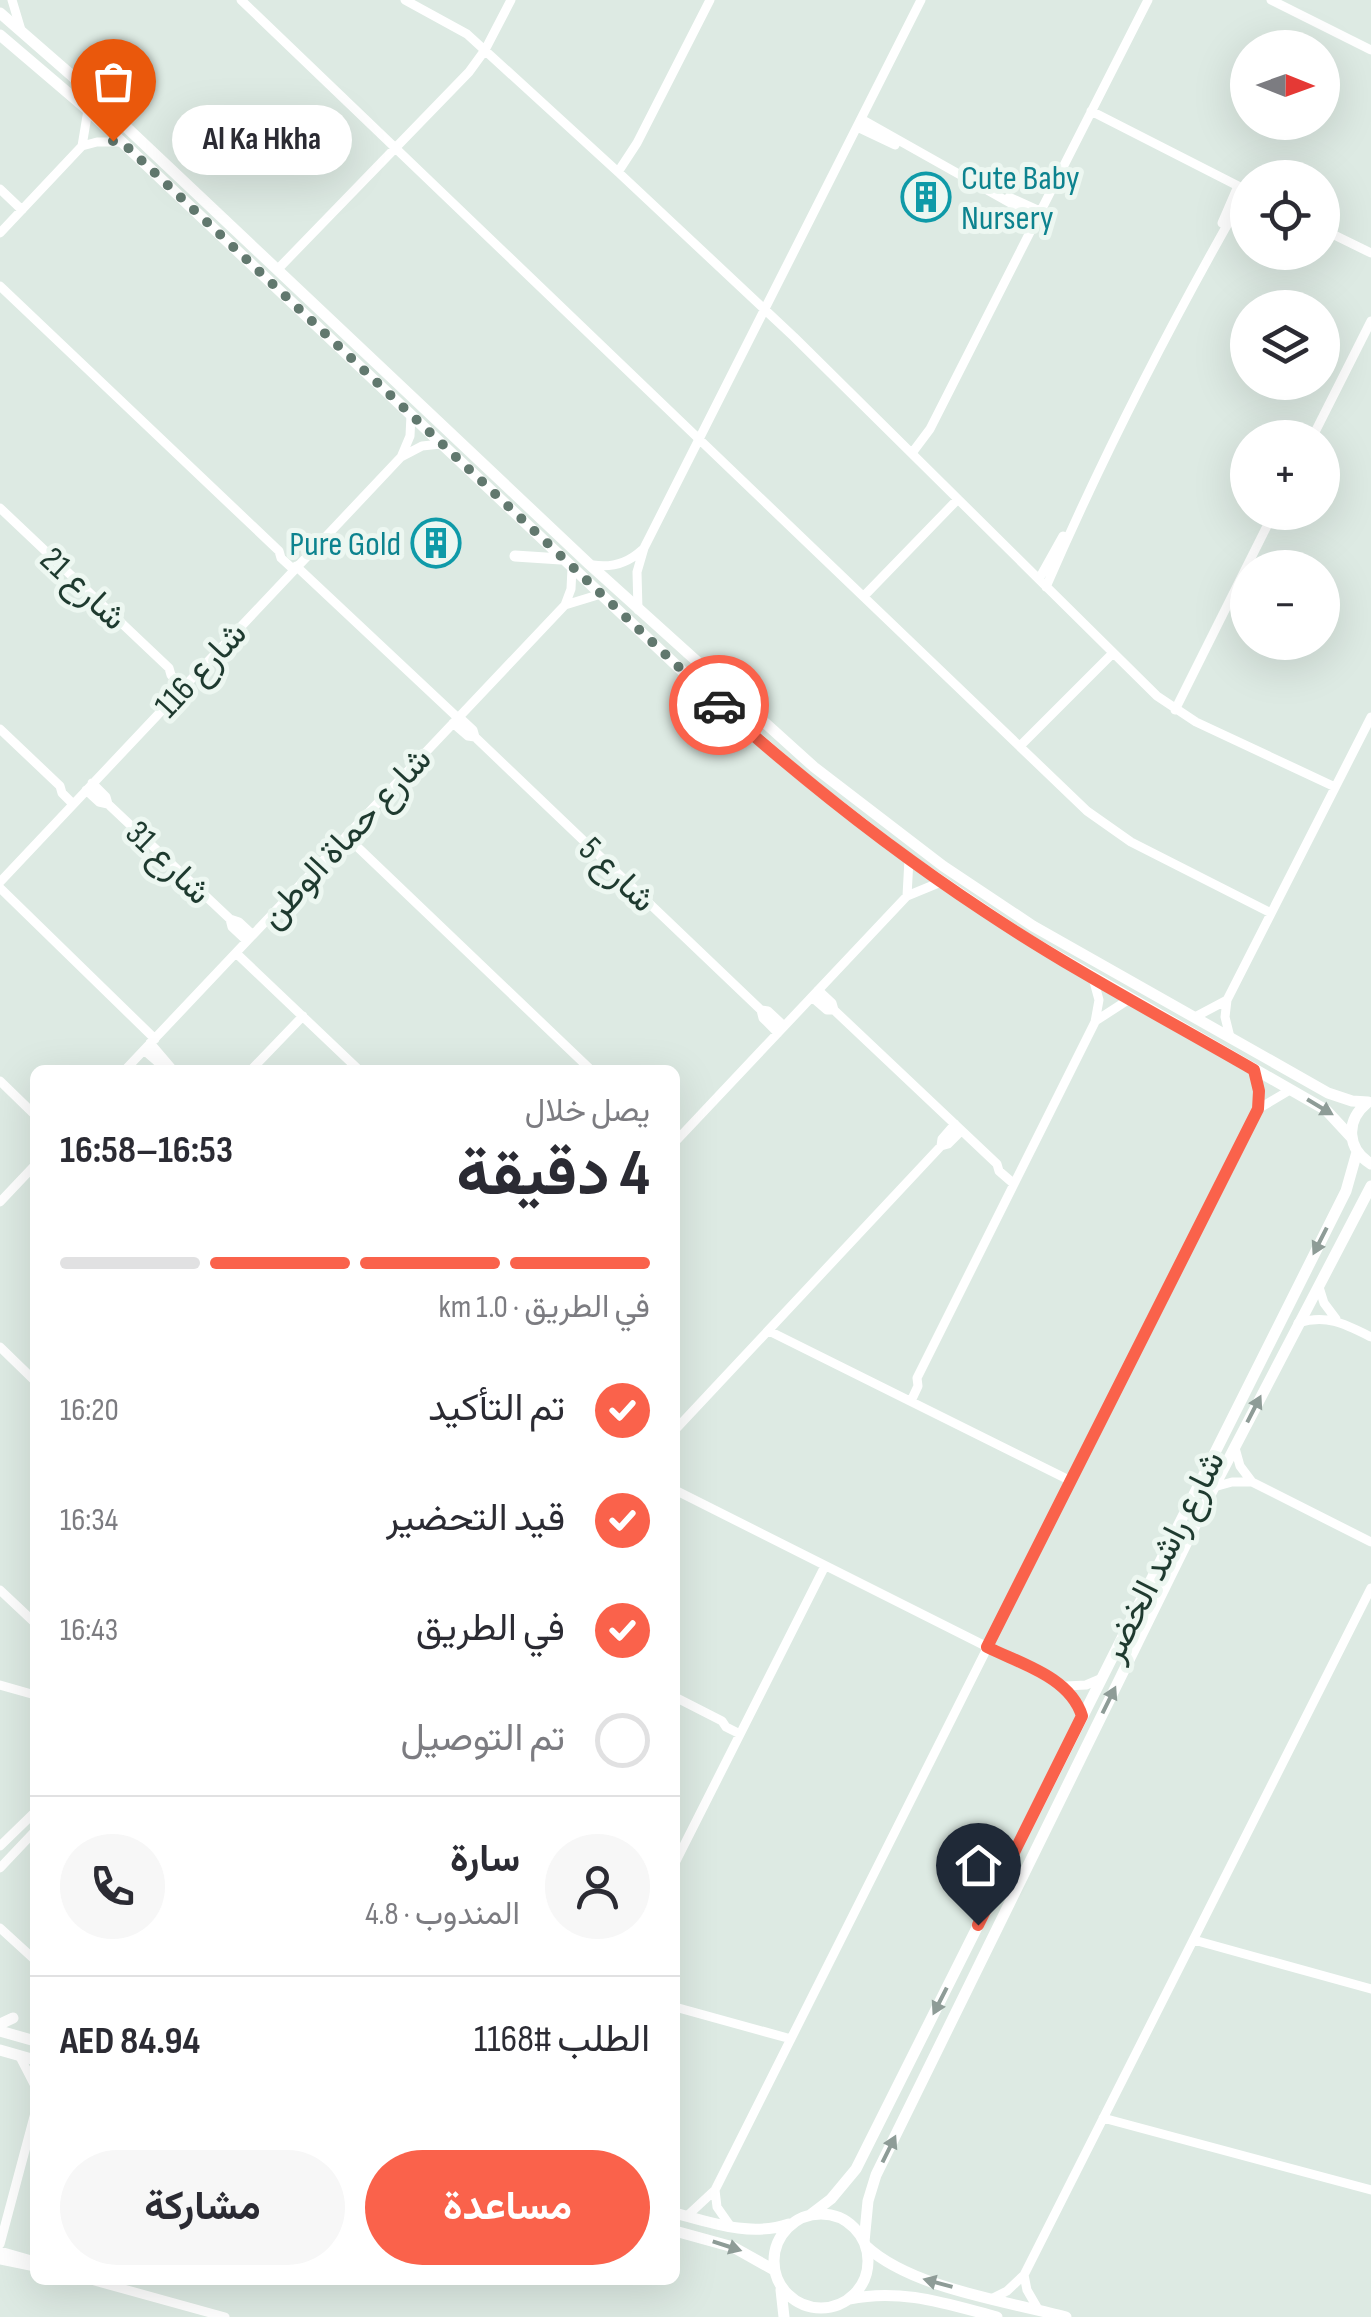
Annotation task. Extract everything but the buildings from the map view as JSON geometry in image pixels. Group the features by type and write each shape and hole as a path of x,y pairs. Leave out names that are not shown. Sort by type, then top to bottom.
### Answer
{"street":[{"path":"12,0 20,30"},
{"path":"240,0 1087,811 1116,833 1272,913"},
{"path":"405,0 457,27 618,172 912,453 1148,688 1175,710 1335,788"},
{"path":"277,270 469,72 511,0"},
{"path":"618,172 637,143 710,0"},
{"path":"638,610 637,572 644,548 921,0"},
{"path":"912,453 930,430 1148,0"},
{"path":"1271,0 1371,50"},
{"path":"0,13 638,610 773,732 900,834 1033,926 1336,1096 1370,1102"},
{"path":"0,36 88,110 763,744 941,882 1093,978 1334,1116 1351,1137 1357,1152 1371,1164"},
{"path":"82,146 88,110"},
{"path":"1091,111 1230,182"},
{"path":"859,123 1039,215"},
{"path":"0,233 82,146 122,142"},
{"path":"0,189 22,210"},
{"path":"1043,583 1230,216"},
{"path":"1340,238 1371,253"},
{"name":"شارع 5","path":"0,286 279,550 286,552 296,566 457,719 468,736 475,737 761,1010 768,1011 781,1030"},
{"path":"1321,420 1371,321"},
{"path":"401,457 410,436 411,415"},
{"name":"شارع 116","path":"0,885 401,457 422,446 441,444"},
{"path":"864,596 958,499"},
{"name":"شارع 21","path":"0,508 168,668 176,669 186,684"},
{"path":"1175,710 1265,530"},
{"path":"588,564 614,566 644,548"},
{"path":"515,556 568,564"},
{"path":"565,605 571,589 568,564"},
{"name":"شارع حماة الوطن","path":"130,1065 565,605 600,594"},
{"path":"1021,746 1112,653"},
{"path":"1230,1037 1227,1000 1371,717"},
{"name":"شارع 31","path":"0,729 60,786 106,796 108,804 230,920 233,929 250,938"},
{"path":"346,836 586,1065"},
{"path":"907,896 909,859"},
{"path":"680,1137 907,896 941,882"},
{"path":"0,885 150,1044 159,1063 164,1065"},
{"path":"236,953 354,1065"},
{"path":"906,1399 918,1386 917,1378 1095,1022 1099,1000 1093,978"},
{"path":"815,994 832,1003 834,1010 997,1164 1004,1164 1016,1180"},
{"path":"1095,1022 1130,998"},
{"path":"1195,1017 1227,1000"},
{"path":"256,1065 302,1016"},
{"path":"1254,1070 1258,1109"},
{"path":"0,1081 30,1109"},
{"path":"681,2214 715,2190 1258,1109 1290,1090"},
{"path":"1351,1137 1354,1117 1370,1102"},
{"path":"680,1425 941,1146 950,1142 958,1127"},
{"name":"شارع راشد الخضر","path":"810,2214 831,2199 856,2168 1346,1191 1357,1152"},
{"path":"0,1202 30,1170"},
{"name":"شارع راشد الخضر","path":"865,2244 868,2201 876,2175 1234,1447 1371,1186"},
{"path":"1319,1284 1324,1304 1336,1319 1371,1337"},
{"path":"1298,1323 1336,1319"},
{"path":"769,1331 1069,1480"},
{"path":"0,1347 30,1376"},
{"path":"1234,1447 1240,1466 1252,1482 1371,1542"},
{"path":"1214,1488 1232,1482 1252,1482"},
{"path":"680,1493 1063,1685 1074,1696 1082,1716"},
{"path":"680,1853 826,1566"},
{"path":"992,2298 1007,2291 1024,2275 1371,1588"},
{"path":"0,1590 30,1619"},
{"path":"1063,1685 1100,1680"},
{"path":"0,1686 30,1694"},
{"path":"680,1699 722,1720 726,1727 742,1730"},
{"path":"0,1846 5,1836 30,1816"},
{"path":"0,1868 30,1835"},
{"path":"0,1928 30,1955"},
{"path":"1194,1940 1371,1989"},
{"path":"680,2008 791,2039"},
{"path":"0,2028 13,2018"},
{"path":"0,2028 30,2038"},
{"path":"0,2050 30,2059"},
{"path":"19,2056 30,2077"},
{"path":"1103,2118 1371,2190"},
{"path":"30,2132 0,2247 30,2262"},
{"path":"715,2190 717,2207 731,2227"},
{"path":"681,2214 731,2227 762,2230 810,2214 836,2216 857,2231 868,2258 864,2280 822,2317"},
{"path":"784,2317 774,2270 777,2244 793,2222"},
{"path":"680,2232 734,2247 774,2270"},
{"path":"865,2244 902,2272 1066,2317"},
{"path":"0,2260 30,2263"},
{"path":"1024,2275 1026,2290 1038,2310"},
{"path":"108,2285 225,2317"},
{"path":"780,2286 805,2306 827,2308 882,2294 915,2295 998,2317"}],"way so far":[{"path":"113,141 122,142 719,705"}],"place":[{"name":"Al Ka Hkha","path":"113,141"},
{"name":"Cute Baby Nursery","path":"926,197"},
{"name":"Pure Gold","path":"436,543"}],"route":[{"path":"719,705 847,814 941,882 1026,938 1254,1070 1258,1084 1258,1109 987,1647 1063,1685 1074,1696 1082,1716 978,1925"}]}
